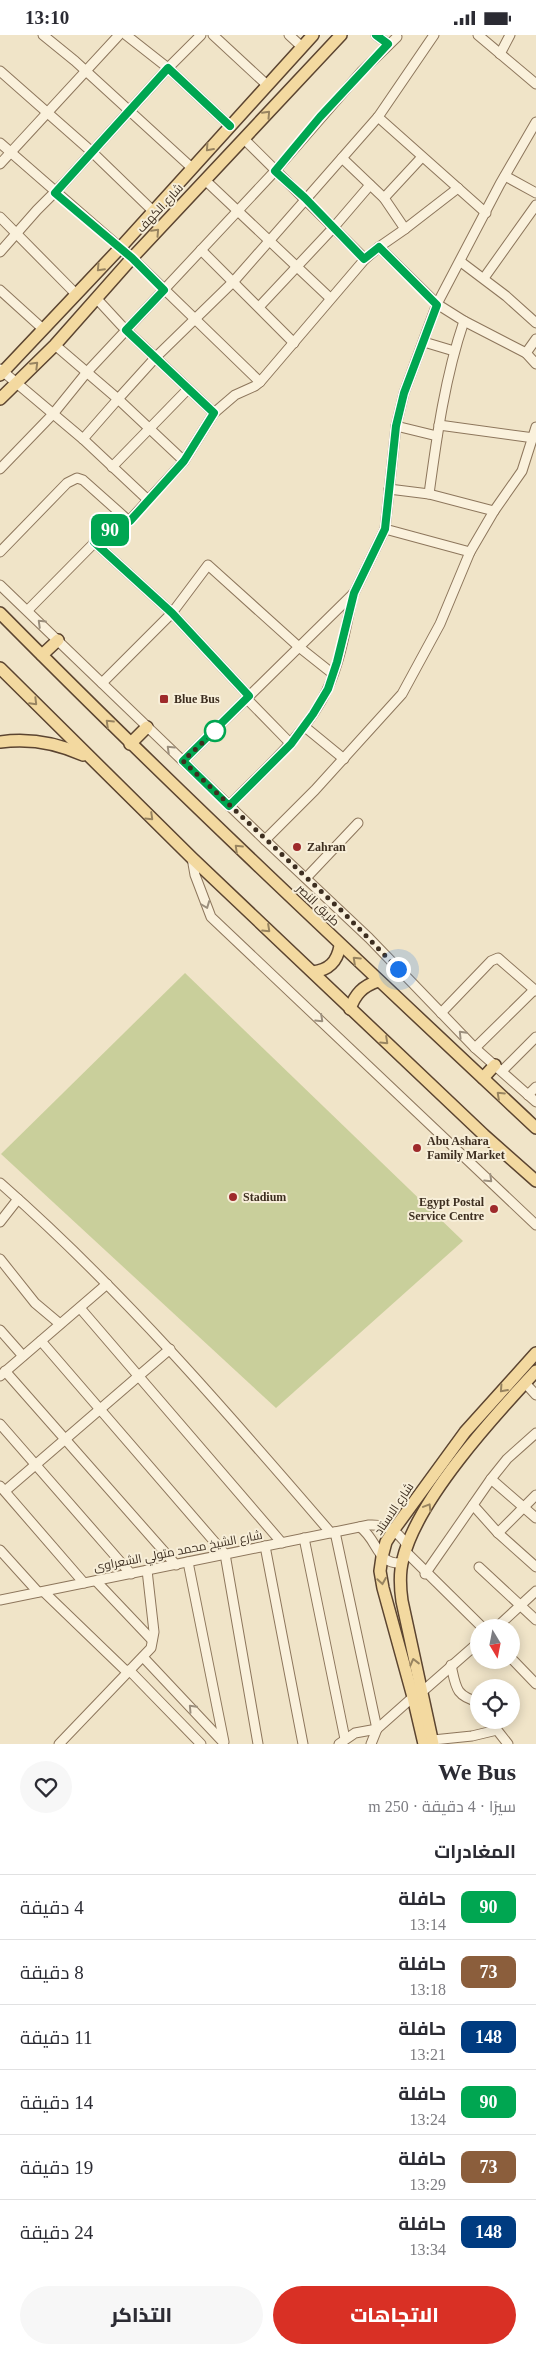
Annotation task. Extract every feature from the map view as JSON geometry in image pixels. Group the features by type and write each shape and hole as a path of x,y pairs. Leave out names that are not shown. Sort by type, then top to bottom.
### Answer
{"main road":[{"name":"شارع الكهف","path":"1,372 120,247 266,84 313,35"},
{"name":"شارع الكهف","path":"0,399 55,345 132,258 340,35"},
{"name":"طريق النصر","path":"0,613 130,744 340,946 536,1128"},
{"path":"42,655 58,640"},
{"path":"0,668 192,858 350,1009 536,1181"},
{"path":"130,744 147,727"},
{"path":"0,742 19,740 50,744 88,757"},
{"path":"313,972 329,967 335,961 340,946"},
{"path":"350,1009 353,1001 363,988 378,981"},
{"path":"483,1078 499,1068"},
{"name":"شارع الاستاد","path":"418,1694 383,1588 380,1571 386,1542 465,1432 536,1353"},
{"name":"شارع الاستاد","path":"430,1743 418,1694 400,1579 406,1548 416,1527 446,1479 484,1430 536,1371"}],"street":[{"path":"43,35 86,71 192,167"},
{"path":"0,164 119,35"},
{"path":"126,35 168,68 230,126"},
{"path":"0,252 168,68 201,35"},
{"path":"212,35 266,84"},
{"path":"289,35 302,47"},
{"path":"376,35 388,44"},
{"path":"83,439 156,357 234,281 378,117 434,35"},
{"path":"478,35 536,85"},
{"path":"500,53 510,35"},
{"path":"0,469 53,414 87,372 275,171 320,117 388,44 397,37"},
{"path":"2,76 92,152 153,211"},
{"path":"378,117 486,213"},
{"path":"229,806 291,744 305,727 328,689 354,593 385,529 396,426 404,393 437,305 505,176 536,122"},
{"path":"244,139 364,259"},
{"path":"0,143 55,193 132,258 260,382"},
{"path":"384,198 422,157"},
{"path":"342,158 384,198 405,229"},
{"path":"505,176 536,193"},
{"path":"206,180 330,298"},
{"path":"259,307 334,227 370,185"},
{"path":"28,610 106,531 130,521 184,461 214,413 235,395 260,382 364,259 458,188"},
{"path":"484,278 536,205"},
{"path":"0,217 76,294"},
{"path":"379,247 437,305 526,353 536,364"},
{"path":"201,250 294,343"},
{"path":"461,262 484,278 536,323"},
{"path":"0,290 43,329"},
{"path":"97,299 126,330 214,413"},
{"path":"429,494 437,436 454,351 464,321"},
{"path":"526,353 536,339"},
{"path":"424,342 454,351"},
{"path":"55,345 118,399 184,461"},
{"path":"1,372 83,439 148,500"},
{"path":"112,467 188,389"},
{"path":"440,425 534,438"},
{"path":"396,426 437,436"},
{"path":"264,840 344,759 402,694 440,624 470,552 494,511 522,471 536,427"},
{"path":"0,552 67,483 77,478 83,480 130,521"},
{"path":"389,489 429,494 494,511"},
{"path":"385,529 470,552"},
{"path":"94,542 172,613 291,744"},
{"path":"102,683 172,613 208,565 299,647 333,674"},
{"path":"0,585 264,840 369,937 475,1047 536,1102"},
{"path":"183,761 354,593"},
{"path":"305,727 344,759"},
{"path":"306,878 358,823"},
{"path":"192,858 195,875 210,917 536,1225"},
{"path":"441,1013 495,959 501,960 535,991 475,1047"},
{"path":"499,1068 536,1037"},
{"path":"528,1095 536,1087"},
{"path":"0,1183 107,1284 170,1349 333,1533 377,1729"},
{"path":"0,1222 18,1199"},
{"path":"0,1259 35,1303 60,1324"},
{"path":"107,1284 3,1374 65,1438 176,1565"},
{"path":"80,1308 282,1543"},
{"path":"0,1330 23,1356"},
{"path":"41,1341 225,1554 258,1744"},
{"path":"84,1583 2,1489 35,1464 170,1349"},
{"path":"525,1383 536,1395"},
{"path":"0,1424 131,1573"},
{"path":"425,1574 491,1479 507,1459 536,1433"},
{"path":"491,1479 536,1518"},
{"path":"498,1533 536,1495"},
{"path":"473,1505 498,1533 536,1567"},
{"name":"شارع الشيخ محمد متولي الشعراوى","path":"0,1600 360,1527 379,1525 393,1531"},
{"path":"360,1527 371,1537 382,1558 391,1563 402,1563"},
{"path":"393,1531 425,1574 473,1619"},
{"path":"304,1539 342,1741 360,1731 377,1729"},
{"path":"265,1546 303,1744"},
{"path":"0,1550 41,1592 128,1671 201,1744"},
{"path":"188,1562 224,1743"},
{"path":"479,1567 536,1620"},
{"path":"59,1744 151,1648 154,1632 147,1570"},
{"path":"96,1581 152,1640"},
{"path":"506,1619 536,1591"},
{"path":"372,1744 377,1729 470,1649"},
{"path":"143,1657 224,1743"},
{"path":"451,1665 457,1689 461,1695 470,1700"},
{"path":"520,1667 536,1684"},
{"path":"430,1743 496,1730 508,1744"}],"green space":[{"name":"Stadium","path":"185,973 463,1241 276,1408 1,1154"}],"bus line":[{"name":"90","path":"230,126 168,68 55,193 132,258 164,290 126,330 214,413 184,461 130,521 106,531 94,542 172,613 249,696 183,761 229,806 291,744 305,727 328,689 337,662 354,593 385,529 396,426 404,393 437,305 379,247 364,259 305,198 275,171 320,117 388,44 376,35"}],"place":[{"name":"Blue Bus","path":"164,699"},
{"name":"Zahran","path":"297,847"},
{"name":"Abu Ashara Family Market","path":"417,1148"},
{"name":"Stadium","path":"233,1197"},
{"name":"Egypt Postal Service Centre","path":"494,1209"}],"route":[{"path":"215,731 183,761 264,840 369,937 398,969"}]}
